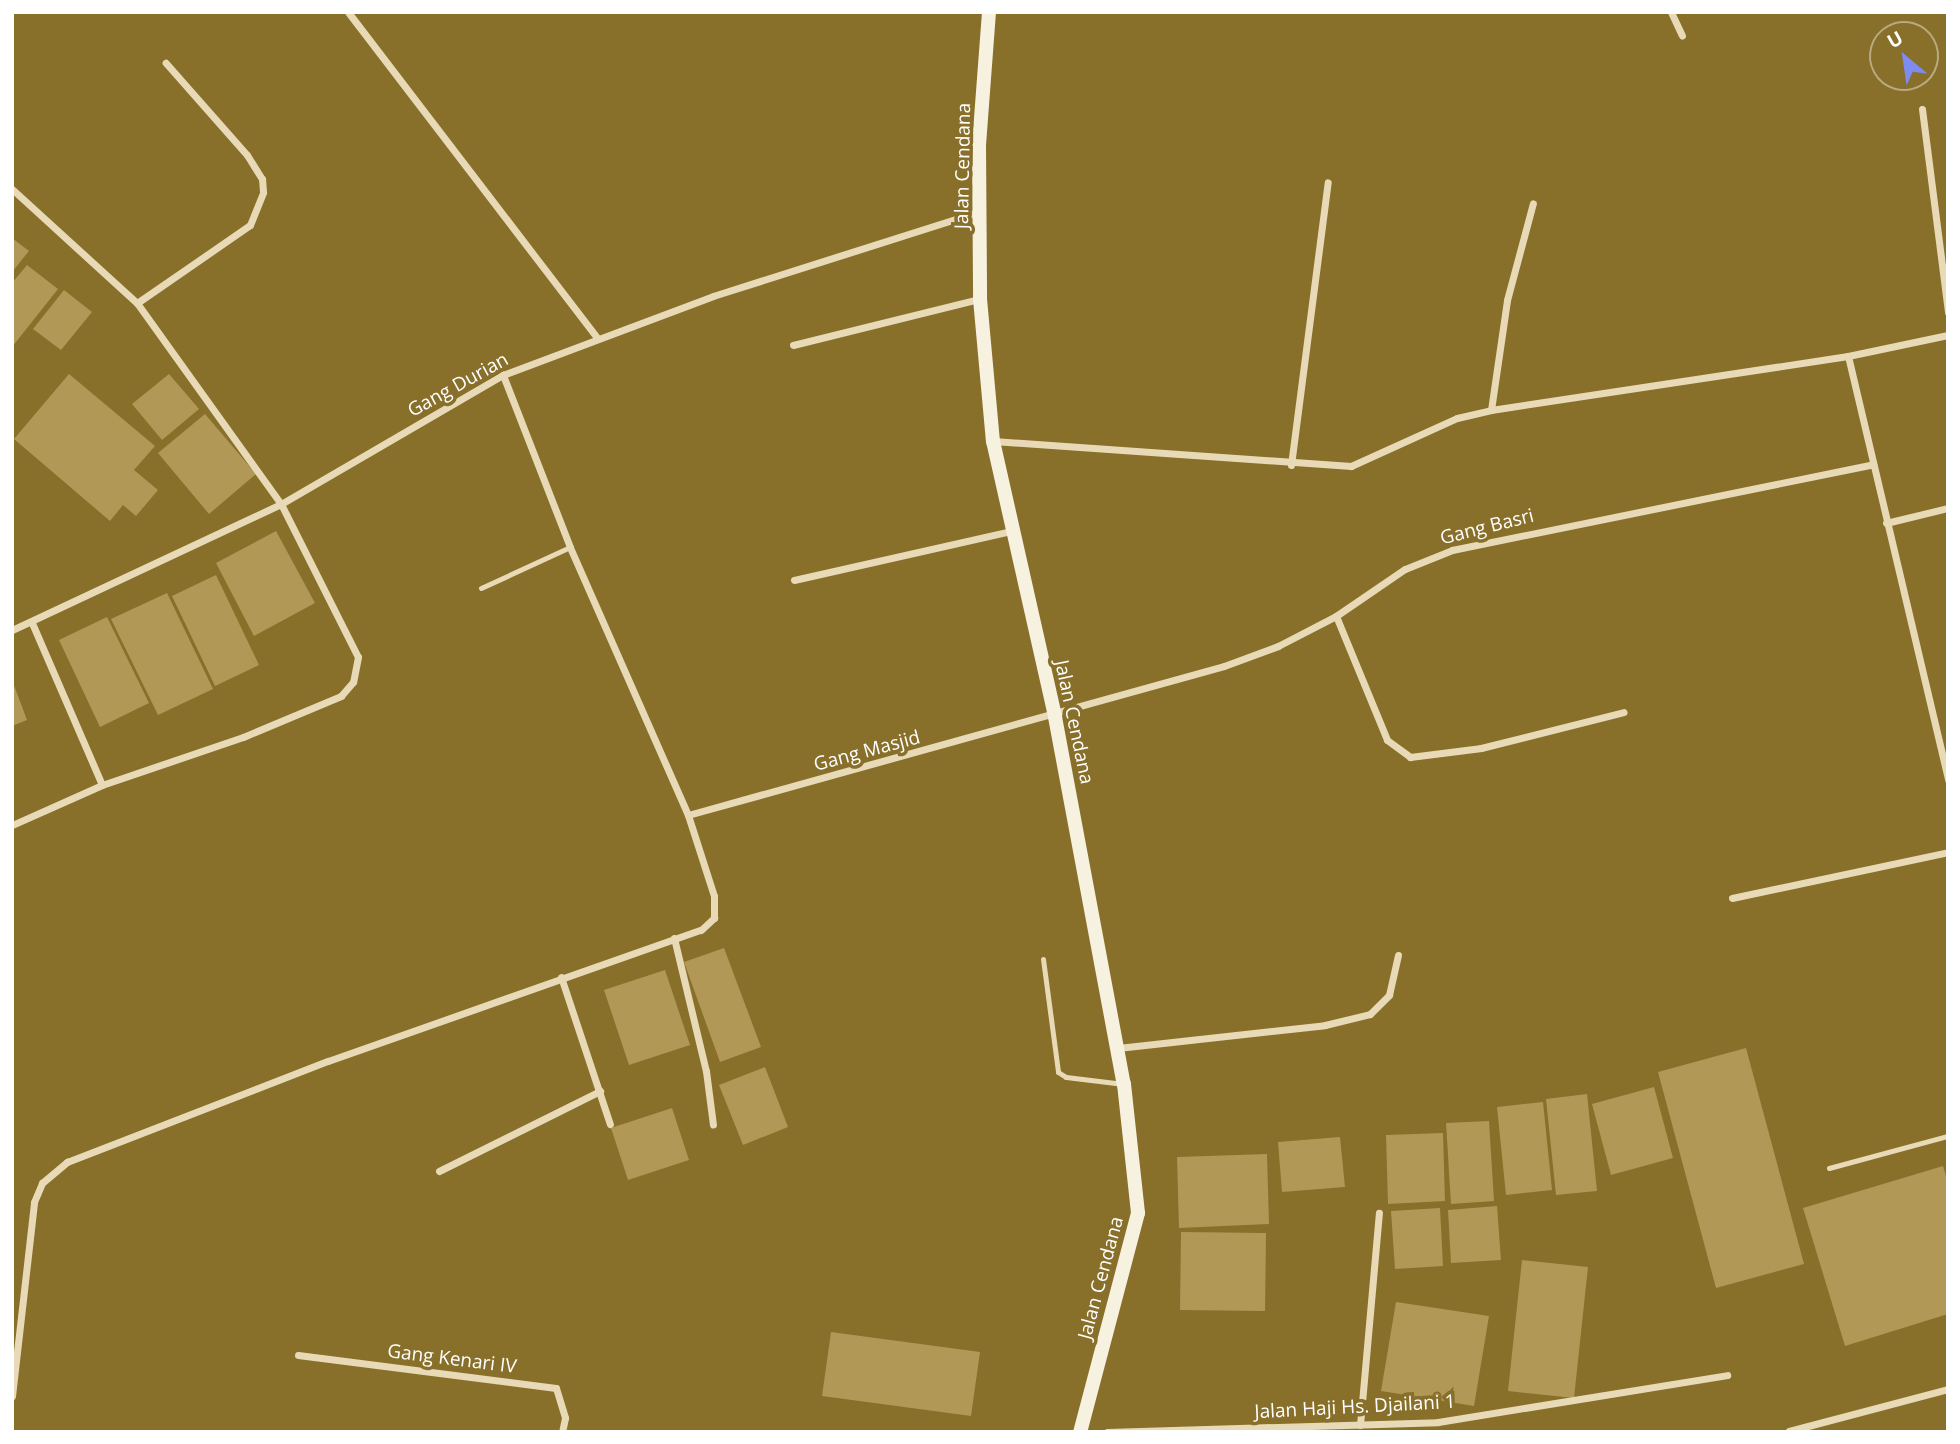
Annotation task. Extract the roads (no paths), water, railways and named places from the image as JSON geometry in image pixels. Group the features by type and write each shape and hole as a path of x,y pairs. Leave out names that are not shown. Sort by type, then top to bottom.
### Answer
{"street":[{"path":"348,12 597,338"},
{"name":"Jalan Cendana","path":"989,12 979,144 982,211 980,299 993,440 1011,531 1055,717 1118,1048 1138,1213 1080,1432"},
{"path":"1671,12 1682,36"},
{"path":"137,303 250,225 263,192 262,178 247,155 166,63"},
{"path":"1922,109 1948,312"},
{"path":"1291,465 1328,182"},
{"path":"12,189 137,303 281,504 354,645 358,665 349,689 243,737 102,785 12,824"},
{"path":"1491,410 1507,300 1533,203"},
{"name":"Gang Durian","path":"12,630 33,623 281,504 503,375 597,338 982,211"},
{"path":"793,345 980,299"},
{"path":"993,440 1226,454 1291,465 1351,466 1457,418 1491,410 1847,356 1948,335"},
{"path":"1847,356 1948,780"},
{"path":"12,1396 34,1202 42,1183 54,1172 92,1151 561,977 701,930 716,911 688,815 570,547 503,375"},
{"name":"Gang Basri","path":"1055,717 1224,666 1278,646 1336,616 1405,569 1452,550 1872,464"},
{"path":"1886,523 1948,508"},
{"path":"794,580 1011,531"},
{"path":"1336,616 1387,740 1410,757 1481,748 1624,712"},
{"path":"33,623 102,785"},
{"name":"Gang Masjid","path":"688,815 1055,717"},
{"path":"1732,898 1948,852"},
{"path":"674,938 706,1071 713,1125"},
{"path":"1118,1048 1325,1024 1370,1014 1389,995 1398,955"},
{"path":"561,977 610,1124"},
{"path":"439,1171 600,1091"},
{"path":"1360,1425 1379,1213"},
{"name":"Gang Kenari IV","path":"298,1355 556,1388 565,1418 562,1432"},
{"name":"Jalan Haji Hs. Djailani 1","path":"1107,1432 1438,1422 1727,1375"},
{"path":"1789,1431 1948,1389"},
{"path":"1438,1422 1442,1432"}],"lane":[{"path":"481,588 570,547"},
{"path":"1043,959 1058,1072 1066,1077 1124,1084"},
{"path":"1829,1168 1948,1136"}]}
